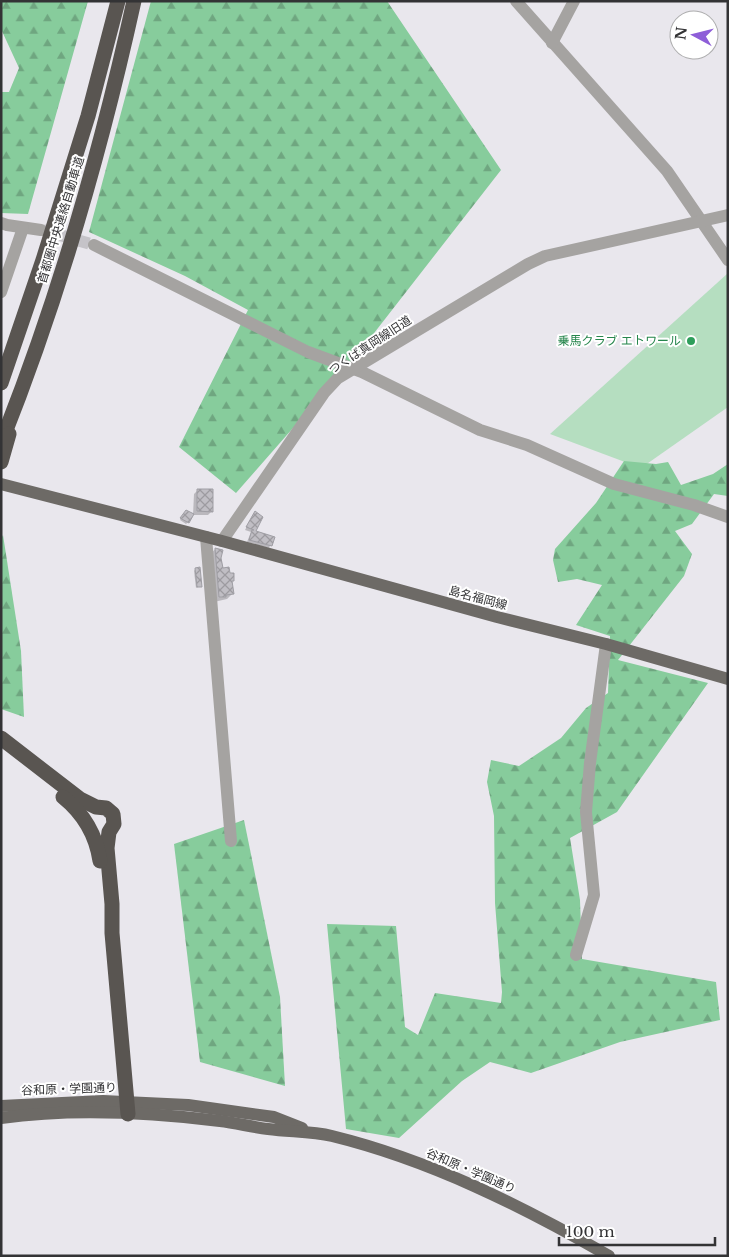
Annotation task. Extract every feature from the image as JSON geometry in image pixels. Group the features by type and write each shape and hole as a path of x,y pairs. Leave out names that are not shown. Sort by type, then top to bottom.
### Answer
{"highway":[{"name":"首都圏中央連絡自動車道","path":"1,383 15,345 88,116 118,1"},
{"name":"首都圏中央連絡自動車道","path":"1,443 18,402 92,173 134,1"},
{"path":"1,378 15,345"},
{"path":"1,462 18,402"},
{"path":"1,738 80,800 96,807 106,808 113,814 114,824 109,832 107,848 112,904 112,933 128,1108"},
{"path":"1,752 74,806 89,827 98,853 104,902 112,933"}],"main road":[{"path":"1,484 222,541"},
{"name":"島名福岡線","path":"222,541 479,612 606,644 728,679"},
{"name":"谷和原・学園通り","path":"1,1106 77,1101 128,1108"},
{"name":"谷和原・学園通り","path":"1,1118 36,1114 188,1105 274,1117 313,1132 382,1151 433,1169 486,1191 556,1226 609,1256"}],"street":[{"path":"516,1 667,171 728,260"},
{"path":"552,43 574,1"},
{"name":"つくば真岡線旧道","path":"222,541 324,393 338,378 528,264 546,256 728,215"},
{"path":"3,225 41,230"},
{"path":"1,292 23,228"},
{"path":"94,245 308,352 362,372 480,430 527,445 614,484 694,505 728,517"},
{"path":"206,537 231,841"},
{"path":"576,955 594,895 586,812 590,763 606,644"},
{"path":"96,807 89,812 89,827 101,835 109,832"}],"green space":[{"path":"1,1 88,1 28,214 1,213 1,92 9,92 19,68 1,29"},
{"path":"151,1 387,1 501,170 357,355 236,493 179,447 248,310 185,276 89,232"},
{"name":"乗馬クラブ エトワール","path":"727,274 728,407 641,468 550,434"},
{"path":"624,461 656,464 668,462 681,485 713,474 728,464 728,496 714,494 692,524 675,531 692,554 684,576 618,660 708,683 617,812 570,838 580,900 582,959 716,982 720,1020 620,1042 531,1073 490,1062 462,1081 399,1138 346,1129 327,924 396,926 405,1027 418,1035 435,993 501,1003 502,992 495,903 494,816 487,782 491,760 519,766 561,738 586,708 608,693 610,636 576,625 602,585 577,579 558,582 553,560 555,549 596,503"},
{"path":"3,535 21,651 24,717 1,709 1,539"},
{"path":"244,820 280,997 285,1086 200,1062 174,844"}],"building":[{"path":"197,489 213,489 213,512 197,511"},
{"path":"186,510 194,514 189,523 180,518"},
{"path":"255,511 263,517 256,531 275,537 272,546 249,540 252,530 254,530 246,527"},
{"path":"215,548 223,550 221,558 223,568 229,567 230,573 234,573 234,581 232,581 234,594 226,595 226,597 219,597"},
{"path":"200,567 202,587 197,587 195,568"}],"tunnel":[{"path":"43,230 94,245"}],"place":[{"name":"乗馬クラブ エトワール","path":"691,341"}]}
